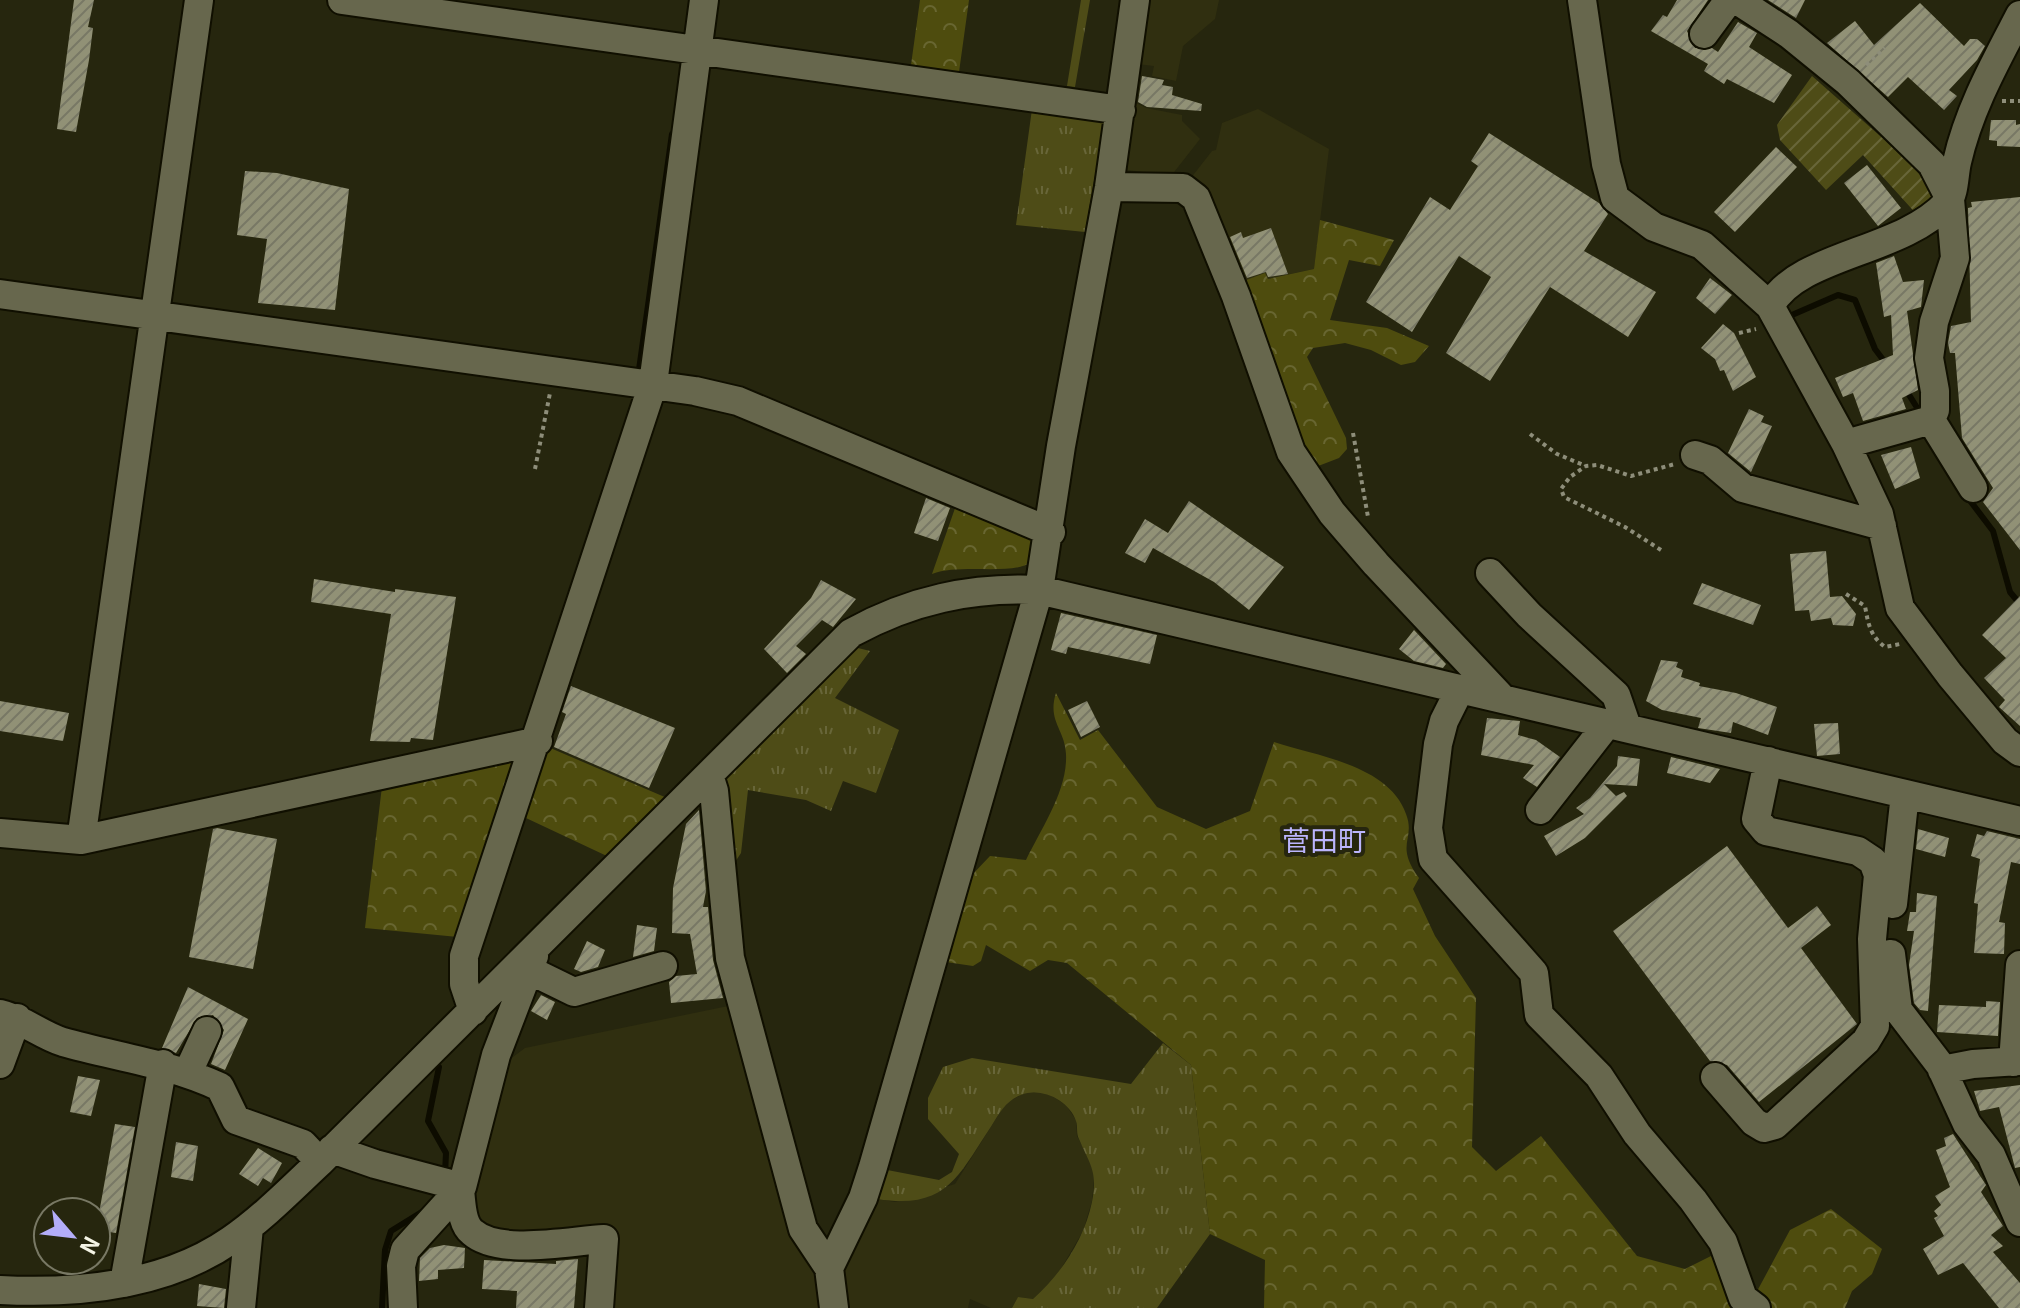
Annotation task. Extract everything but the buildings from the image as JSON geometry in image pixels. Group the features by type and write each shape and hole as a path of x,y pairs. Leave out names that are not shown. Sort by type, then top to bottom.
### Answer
{"street":[{"path":"81,840 199,0"},
{"path":"342,0 1121,110"},
{"path":"473,1011 464,984 464,956 538,741 653,384 704,0"},
{"path":"829,1268 863,1198 873,1167 1039,590 1051,532 1061,446 1109,187 1135,0"},
{"path":"1582,0 1606,164 1615,198 1654,227 1702,245 1770,306 1846,444 1882,526 1900,608 1995,730 2020,752"},
{"path":"1704,34 1742,2 1789,34 1848,82 1932,164 1950,199"},
{"path":"1931,420 1935,410 1935,391 1929,358 1934,322 1955,258 1950,199 1957,161 1976,100 2020,15"},
{"path":"1109,187 1183,188 1196,198 1236,296 1291,452 1332,513 1503,699"},
{"path":"1770,306 1789,281 1901,237 1931,217 1950,199"},
{"path":"0,294 653,384 738,401 1051,532"},
{"path":"1846,444 1931,420"},
{"path":"1931,420 1973,488"},
{"path":"1695,455 1710,460 1743,488 1882,526"},
{"path":"1490,573 1529,615 1616,695 1617,725 1540,810"},
{"path":"0,1290 82,1289 124,1283 167,1271 208,1254 249,1227 473,1011 851,633 877,619 959,593 983,589 1039,590 2020,821"},
{"path":"1460,689 1444,721 1438,744 1428,847 1438,867 1534,973 1539,1015 1599,1076 1637,1134 1693,1200 1723,1242 1743,1298 1756,1308"},
{"path":"0,833 81,840 538,741"},
{"path":"1715,1077 1754,1122 1764,1128 1775,1125 1866,1041 1875,1026 1872,939 1878,875 1873,861 1858,851 1766,831 1756,819 1768,761"},
{"path":"709,775 714,791 730,958 803,1229 829,1268 834,1308"},
{"path":"1905,794 1890,936 1893,988 1898,1010 1942,1070 1967,1124 1991,1155 2018,1212"},
{"path":"540,942 496,1055 460,1188 464,1218 471,1232 494,1244 604,1239 599,1308"},
{"path":"1942,1070 2016,1061 2020,965"},
{"path":"529,970 574,992 663,966"},
{"path":"0,1064 8,1016 60,1041 175,1068 220,1087 236,1120 303,1144 326,1156 460,1188"},
{"path":"124,1283 175,1068 207,1031"},
{"path":"403,1308 401,1266 405,1250 460,1188"},
{"path":"241,1308 249,1227"}],"path":[{"path":"535,469 554,370"},
{"path":"1353,433 1363,492 1374,528"},
{"path":"1530,434 1557,454 1586,466 1597,465 1631,476 1695,455"},
{"path":"1586,466 1570,477 1561,489 1564,497 1625,527 1661,550"},
{"path":"1846,594 1865,606 1871,634 1885,647 1920,635"}],"shaded area":[{"path":"1146,0 1219,0 1215,19 1183,46 1176,81 1152,76 1154,66 1138,64"},
{"path":"1132,101 1146,108 1182,115 1182,121 1200,139 1171,176 1121,169"},
{"path":"1258,109 1329,149 1314,269 1267,279 1265,274 1241,282 1187,183 1216,150 1222,123"},
{"path":"733,1005 793,1242 824,1285 827,1308 606,1308 610,1231 494,1237 476,1217 471,1190 509,1060 525,1048"},
{"path":"1024,1093 1047,1093 1066,1105 1076,1120 1077,1136 1095,1169 1092,1201 1083,1231 1055,1279 1033,1299 1018,1297 1012,1308 991,1308 970,1299 968,1308 844,1308 843,1259 877,1199 895,1202 955,1184 1005,1104"}],"green space":[{"path":"920,0 969,0 959,72 911,65"},
{"path":"1081,0 1090,0 1075,87 1067,86"},
{"path":"1812,76 1912,164 1939,201 1920,218 1863,155 1826,190 1780,140 1777,125"},
{"path":"1033,102 1105,118 1085,232 1016,225"},
{"path":"1320,220 1394,240 1380,266 1349,260 1330,320 1387,328 1429,346 1415,362 1401,365 1371,350 1345,343 1313,348 1307,357 1346,438 1347,449 1339,458 1313,468 1293,441 1241,282 1265,273 1268,279 1314,269"},
{"path":"960,494 1037,528 1031,562 1012,568 957,569 932,574"},
{"path":"854,647 870,651 835,698 899,730 876,793 843,781 831,811 806,800 748,790 741,853 731,868 722,777"},
{"path":"1056,693 1080,740 1098,730 1157,807 1206,829 1250,811 1274,742 1368,773 1397,797 1408,823 1408,857 1419,878 1413,889 1435,936 1476,998 1472,1147 1496,1171 1541,1136 1637,1256 1685,1269 1713,1255 1755,1295 1790,1230 1831,1209 1882,1249 1872,1274 1852,1291 1845,1308 1264,1308 1265,1260 1210,1234 1191,1065 1067,963 1048,960 1030,971 986,945 981,961 973,966 946,962 971,876 990,856 1026,860 1058,795 1066,754 1055,718"},
{"path":"548,747 667,798 609,857 526,818"},
{"path":"518,751 458,937 365,928 383,778"},
{"path":"1163,1043 1191,1065 1210,1234 1157,1308 1012,1308 1018,1297 1033,1299 1053,1279 1077,1243 1092,1202 1093,1175 1078,1137 1076,1121 1067,1107 1053,1097 1029,1093 1011,1100 959,1174 935,1194 901,1201 877,1199 882,1169 939,1180 952,1172 959,1154 928,1119 928,1098 943,1067 972,1058 1131,1084"}],"waterway":[{"path":"638,377 672,134"},
{"path":"1785,318 1838,295 1855,300 1875,349 1887,365"},
{"path":"1906,390 1921,414"},
{"path":"1968,498 1993,531 2010,592 2020,604"},
{"path":"439,1067 428,1121 446,1153 445,1174"},
{"path":"382,1308 385,1250 391,1231 425,1210"}],"district":[{"name":"菅田町","path":"1324,841"}]}
